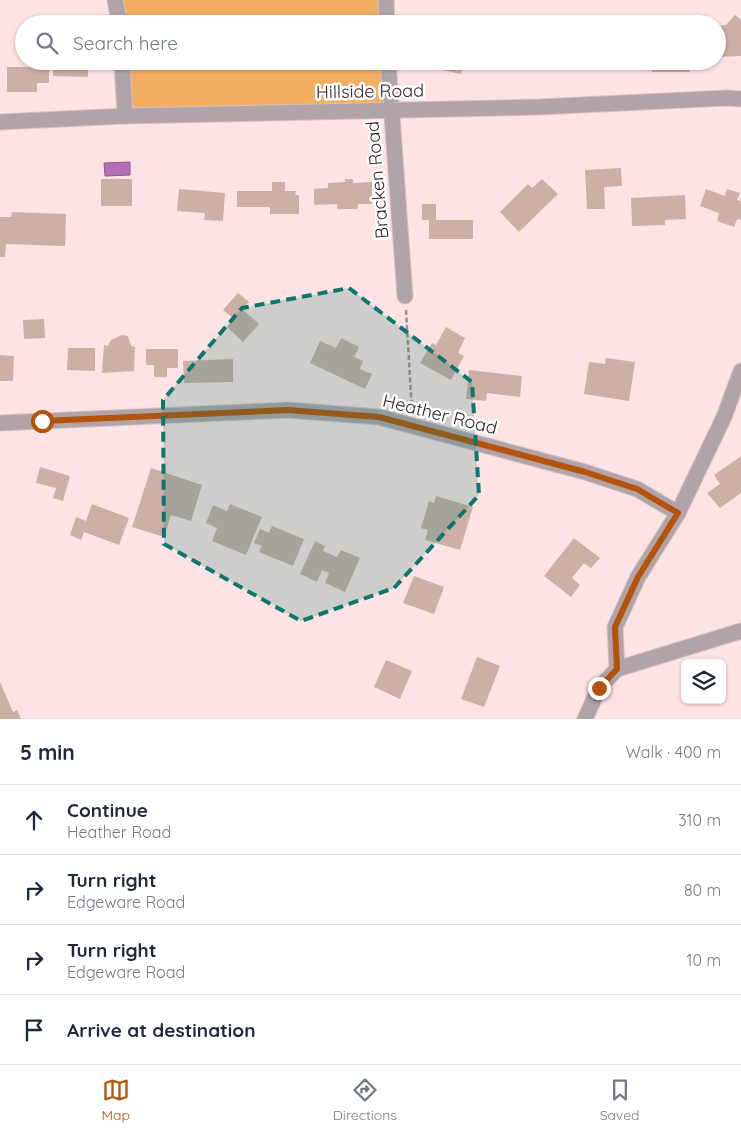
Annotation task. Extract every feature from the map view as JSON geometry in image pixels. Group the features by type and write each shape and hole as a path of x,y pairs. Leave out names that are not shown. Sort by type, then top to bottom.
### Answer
{"street":[{"path":"115,0 118,15"},
{"path":"386,0 387,15"},
{"path":"122,70 124,116"},
{"name":"Bracken Road","path":"388,70 405,296"},
{"name":"Hillside Road","path":"0,122 124,116 539,107 727,98 741,99"},
{"path":"617,669 615,627 638,577 678,513 724,417 741,371"},
{"name":"Heather Road","path":"0,423 287,410 379,417 594,475 637,489 678,513"},
{"path":"585,719 599,688 617,669 741,631"}],"path":[{"path":"405,296 413,426"}],"highlighted area":[{"path":"349,288 472,382 479,495 394,588 301,621 164,544 163,400 242,308"}],"shaded area":[{"path":"124,0 386,0 387,15 123,15"},
{"path":"122,70 388,70 390,109 125,116"},
{"path":"130,162 130,175 105,176 104,163"}],"building":[{"path":"735,15 741,20 741,56 726,57 726,25"},
{"path":"7,67 15,67 15,70 49,70 49,83 37,83 37,92 7,92"},
{"path":"53,70 88,70 88,77 53,76"},
{"path":"442,70 462,70 461,74"},
{"path":"652,70 690,70 690,72 652,72"},
{"path":"621,168 622,186 604,187 605,209 587,209 585,170"},
{"path":"101,179 132,179 132,206 101,206"},
{"path":"345,179 353,179 353,183 372,182 372,204 358,204 358,209 337,209 337,204 314,205 314,189 328,188 328,183 345,182"},
{"path":"542,179 558,194 519,232 500,212 528,184 532,188"},
{"path":"272,182 285,182 285,191 296,191 295,195 299,195 299,214 270,214 270,207 237,207 237,191 272,191"},
{"path":"179,189 225,193 223,221 204,220 205,213 177,211"},
{"path":"706,189 725,196 727,189 740,193 737,200 741,201 741,220 737,219 734,227 717,221 719,213 700,206"},
{"path":"685,195 686,219 665,220 665,225 632,226 631,198"},
{"path":"422,204 436,204 436,220 473,220 473,239 429,239 429,220 422,220"},
{"path":"12,212 66,214 65,246 6,244 5,257 0,257 0,217 11,217"},
{"path":"238,293 249,302 242,309 259,324 243,342 227,327 234,319 223,310"},
{"path":"44,319 45,338 24,339 23,320"},
{"path":"446,327 465,338 458,353 464,356 451,380 420,363 432,343 436,345"},
{"path":"122,335 128,336 131,346 135,347 134,371 102,373 104,345 108,346 111,340"},
{"path":"341,338 359,347 354,357 363,361 360,369 372,374 365,389 310,363 320,341 336,348"},
{"path":"68,348 95,348 95,371 67,370"},
{"path":"146,349 178,349 178,368 167,368 167,377 154,377 154,365 146,365"},
{"path":"0,355 14,356 13,381 0,381"},
{"path":"606,358 635,362 629,401 584,394 589,362 605,364"},
{"path":"233,359 233,382 184,383 183,361"},
{"path":"469,370 522,376 520,397 487,393 486,401 466,399"},
{"path":"741,456 741,493 720,508 707,493 720,484 714,475"},
{"path":"40,467 70,476 63,501 53,498 56,488 36,483"},
{"path":"151,468 202,485 191,521 171,515 164,537 132,527"},
{"path":"436,496 473,507 460,550 425,540 428,530 421,528 429,501 434,503"},
{"path":"92,504 129,518 119,545 84,532 81,540 70,535 76,517 86,521"},
{"path":"230,504 262,517 246,555 212,541 217,528 206,523 213,505 227,511"},
{"path":"272,526 304,539 293,566 259,552 262,546 254,543 260,529 269,533"},
{"path":"574,538 600,558 591,568 584,563 572,578 580,585 571,597 544,576"},
{"path":"315,541 325,546 323,551 337,557 341,550 360,558 345,592 325,583 329,573 322,570 317,582 300,574"},
{"path":"414,576 444,587 434,614 403,603"},
{"path":"477,657 500,666 484,707 461,699"},
{"path":"386,660 412,671 400,699 374,687"},
{"path":"0,682 13,712 17,710 21,719 0,719"}],"route":[{"path":"42,421 287,410 379,417 585,472 637,489 678,513 638,577 615,627 617,669 599,688"}]}
